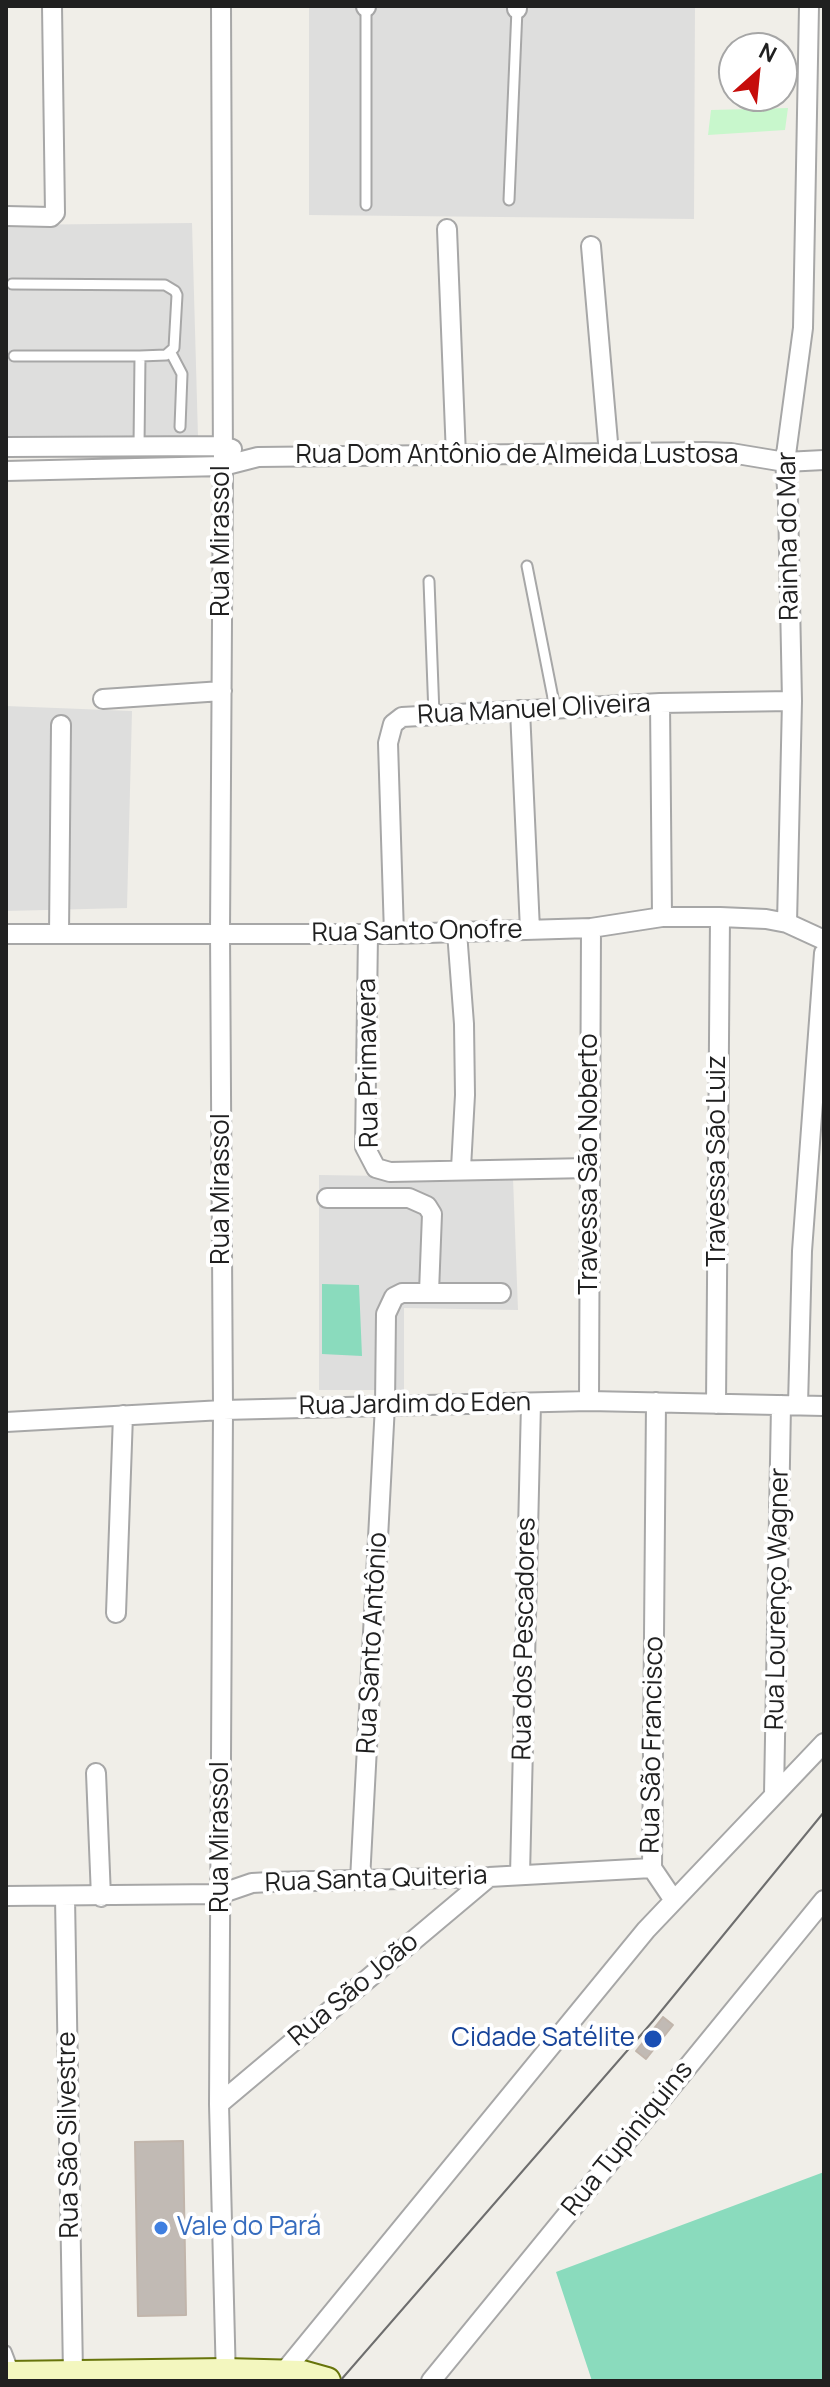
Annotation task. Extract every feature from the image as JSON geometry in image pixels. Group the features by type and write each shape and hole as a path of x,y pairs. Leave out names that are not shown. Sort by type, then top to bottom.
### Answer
{"main road":[{"path":"9,2367 73,2374 226,2377 283,2373 302,2374 327,2381"}],"street":[{"path":"6,216 51,217 55,213 52,6"},
{"name":"Rua Mirassol","path":"221,6 223,1410 219,2104 226,2377"},
{"name":"Rainha do Mar","path":"787,923 792,701 785,462 803,328 809,6"},
{"path":"447,229 456,456"},
{"path":"591,246 609,454"},
{"name":"Rua Dom Antônio de Almeida Lustosa","path":"6,447 223,446 258,457"},
{"name":"Rua Dom Antônio de Almeida Lustosa","path":"6,471 223,466 258,457 731,453 785,462 824,460"},
{"path":"103,699 222,691"},
{"name":"Rua Manuel Oliveira","path":"394,934 389,733 393,724 402,717 660,703 792,701"},
{"path":"660,703 662,917"},
{"path":"520,710 530,930"},
{"path":"59,934 61,725"},
{"name":"Rua Santo Onofre","path":"6,934 394,934 591,928 662,917 720,917 787,923 824,940"},
{"name":"Travessa São Luiz","path":"716,1404 720,917"},
{"name":"Travessa São Noberto","path":"589,1401 591,928"},
{"path":"457,932 464,1024 465,1095 461,1168"},
{"name":"Rua Primavera","path":"368,934 365,1147 376,1168 390,1172 461,1168 589,1168"},
{"name":"Rua Lourenço Wagner","path":"774,1794 790,1405 824,953"},
{"path":"327,1198 409,1198 427,1206 432,1214 429,1292"},
{"name":"Rua Santo Antônio","path":"360,1880 385,1405 386,1314 394,1297 402,1293 501,1293"},
{"name":"Rua Jardim do Eden","path":"6,1422 223,1410 589,1401 824,1406"},
{"name":"Rua São Francisco","path":"656,1402 652,1868 673,1899"},
{"name":"Rua dos Pescadores","path":"520,1875 531,1403"},
{"path":"116,1613 123,1415"},
{"path":"283,2373 673,1899 824,1743"},
{"path":"96,1773 101,1897"},
{"name":"Rua Santa Quiteria","path":"6,1896 220,1894 252,1883 489,1877 652,1868"},
{"name":"Rua São João","path":"219,2104 489,1877"},
{"name":"Rua São Silvestre","path":"65,1897 73,2374"},
{"name":"Rua Tupiniquins","path":"427,2380 824,1900"}],"lane":[{"path":"366,7 366,205"},
{"path":"509,200 517,7"},
{"path":"12,284 171,287 177,295 176,343 171,353"},
{"path":"14,356 140,356 171,353"},
{"path":"171,353 182,374 180,427"},
{"path":"139,446 140,356"},
{"path":"527,566 555,708"},
{"path":"429,581 434,715"}],"shaded area":[{"path":"309,6 695,6 694,219 309,215"},
{"path":"192,223 198,437 6,438 6,225"},
{"path":"6,706 132,711 127,908 6,911"},
{"path":"319,1175 513,1178 518,1310 404,1308 404,1390 319,1390"}],"green space":[{"path":"711,110 787,112 785,130 708,135"},
{"path":"322,1284 359,1285 362,1356 322,1354"},
{"path":"824,2172 824,2381 592,2381 556,2272"}],"building":[{"path":"663,2017 673,2025 646,2059 636,2051"},
{"name":"Vale do Pará","path":"183,2141 186,2315 138,2316 135,2142"}],"tram line":[{"path":"340,2381 653,2021 824,1812"}],"place":[{"name":"Cidade Satélite","path":"653,2039"},
{"name":"Vale do Pará","path":"161,2228"}]}
